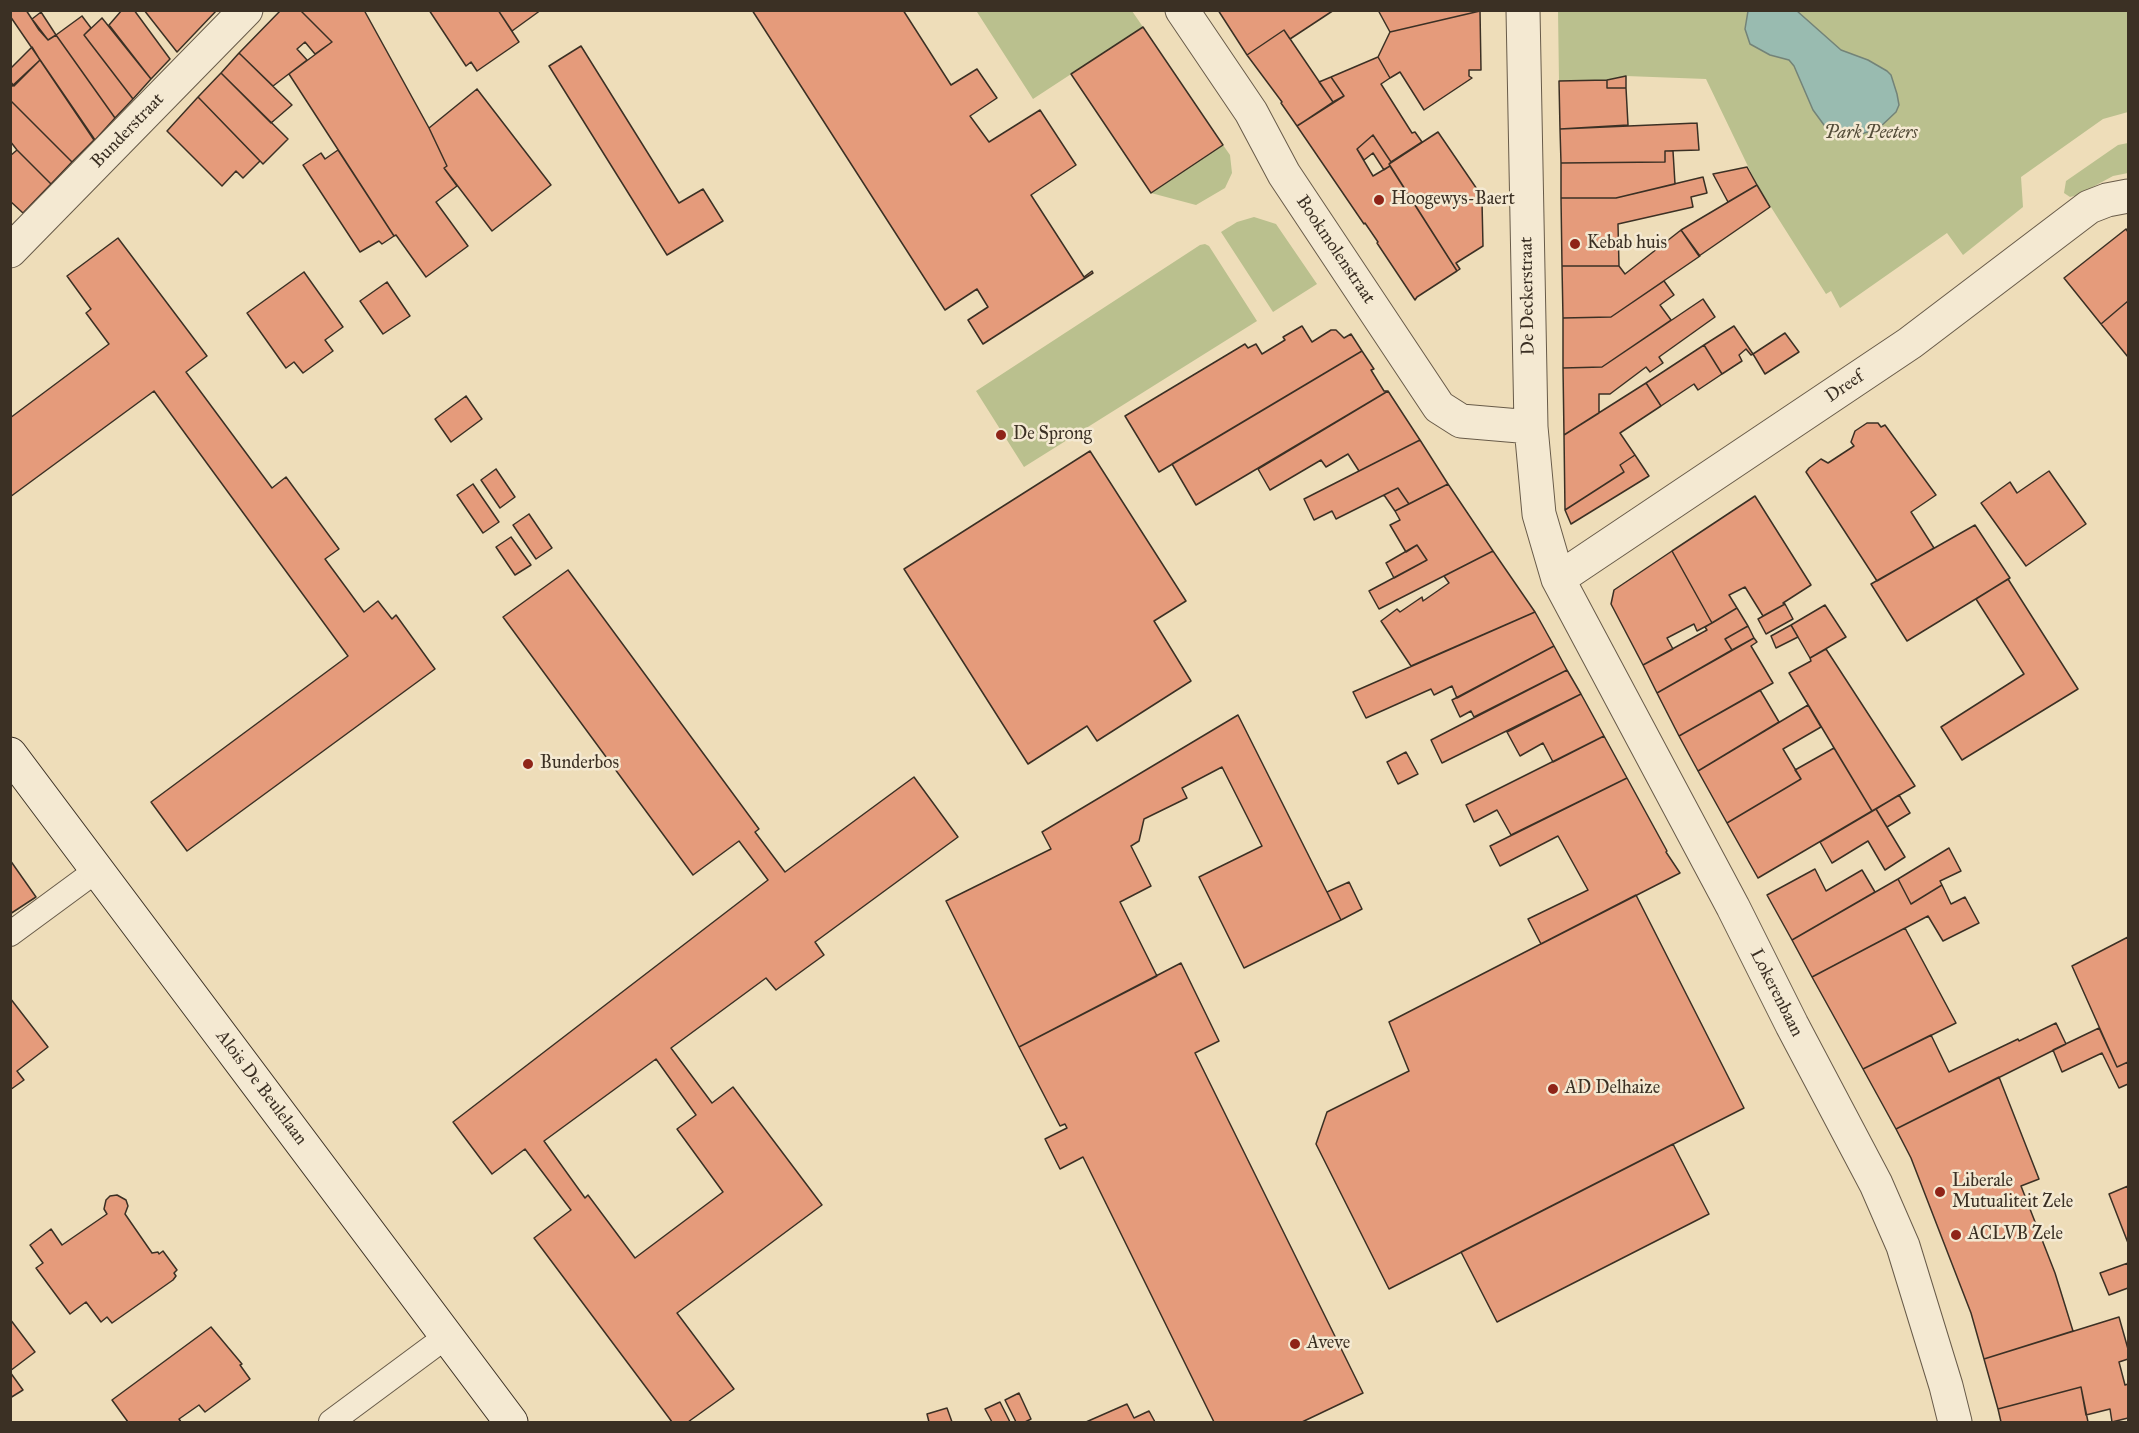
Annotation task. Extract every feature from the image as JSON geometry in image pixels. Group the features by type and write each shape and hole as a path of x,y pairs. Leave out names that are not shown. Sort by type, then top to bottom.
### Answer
{"street":[{"name":"Bunderstraat","path":"10,251 246,10"},
{"name":"Bookmolenstraat","path":"1182,10 1251,112 1284,174 1439,406 1461,421 1532,427"},
{"name":"De Deckerstraat","path":"1523,10 1532,427 1539,514 1558,579"},
{"name":"Dreef","path":"1558,579 1911,343 2089,207 2107,200 2128,196"},
{"name":"Lokerenbaan","path":"1558,579 1733,907 1876,1184 1903,1246 1955,1422"},
{"name":"Alois De Beulelaan","path":"10,754 512,1422"}],"lane":[{"path":"10,934 98,870"},
{"path":"332,1422 447,1336"}],"green space":[{"path":"979,10 1132,11 1143,27 1033,99 977,12"},
{"name":"Park Peeters","path":"1558,11 2128,11 2128,112 2103,119 2021,177 2023,207 1963,255 1947,233 1840,308 1831,291 1826,294 1757,185 1706,79 1626,76 1607,80 1559,81"},
{"path":"2128,143 2128,173 2113,176 2078,195 2070,197 2064,193 2066,181 2118,145"},
{"path":"1223,145 1230,155 1232,173 1225,188 1196,205 1151,193"},
{"path":"1254,217 1276,224 1317,284 1273,312 1221,232 1237,222"},
{"path":"1200,245 1209,246 1257,321 1024,467 976,391"}],"water":[{"path":"1748,11 1797,11 1841,50 1868,60 1887,71 1891,75 1897,94 1899,105 1896,112 1878,129 1861,134 1838,135 1824,125 1813,110 1794,66 1789,60 1770,55 1750,44 1745,29"}],"building":[{"path":"10,10 26,10 48,40 56,35 115,118 95,140 10,16"},
{"path":"122,10 134,10 170,59 151,79 109,25"},
{"path":"144,10 217,10 177,52"},
{"path":"281,10 300,10 332,42 315,54 305,42 297,49 307,60 273,86 239,53"},
{"path":"300,10 364,10 429,128 447,166 444,168 457,186 436,202 468,246 426,277 396,235 394,236 289,74 332,42"},
{"path":"429,10 498,10 519,42 477,71 471,62 466,66"},
{"path":"498,10 541,10 512,31"},
{"path":"752,10 903,10 951,85 977,69 997,98 970,116 989,142 1040,110 1076,165 1031,195 1084,277 1092,271 1093,273 983,344 968,320 988,307 977,289 945,310"},
{"path":"1218,10 1334,10 1290,39 1284,30 1247,55"},
{"path":"1378,10 1480,10 1480,11 1390,32"},
{"path":"1480,11 1481,70 1469,70 1469,76 1472,78 1424,110 1400,72 1390,78 1378,57 1390,32"},
{"path":"41,12 56,35 48,40 32,19"},
{"path":"82,16 91,28 84,35 133,99 115,118 56,35"},
{"path":"102,18 151,79 133,99 84,35"},
{"path":"1143,27 1223,145 1151,193 1071,74"},
{"path":"1284,30 1333,102 1297,126 1247,55"},
{"path":"581,46 679,203 703,189 723,221 667,255 549,66"},
{"path":"32,47 40,60 14,86 10,81 10,69"},
{"path":"239,53 292,105 271,123 221,73"},
{"name":"Hoogewys-Baert","path":"1378,57 1390,78 1381,84 1412,133 1415,132 1422,142 1391,162 1373,135 1357,149 1373,176 1390,166 1457,271 1415,300 1378,242 1297,126 1344,96 1331,77"},
{"path":"40,60 94,140 72,162 10,100 10,88"},
{"path":"221,73 288,139 263,164 198,97"},
{"path":"1626,76 1626,88 1607,88 1607,80"},
{"path":"1331,77 1344,96 1333,102 1319,82"},
{"path":"1607,80 1607,88 1626,88 1628,125 1560,129 1559,81"},
{"path":"477,89 551,185 492,231 444,168 447,166 429,128"},
{"path":"198,97 260,161 243,178 236,171 222,186 167,131"},
{"path":"10,100 72,162 51,184 10,141"},
{"path":"1697,123 1699,150 1665,151 1665,162 1561,163 1560,129"},
{"path":"1438,132 1481,195 1482,202 1483,246 1456,263 1460,269 1457,271 1389,164"},
{"path":"1373,135 1391,162 1390,166 1384,170 1373,153 1364,160 1357,149"},
{"path":"17,150 51,184 23,213 10,201 10,156"},
{"path":"338,150 394,236 382,244 379,241 360,252 303,165 321,153 325,159"},
{"path":"1665,151 1673,151 1675,184 1616,198 1561,198 1561,163 1665,162"},
{"path":"1747,167 1757,185 1728,202 1713,174"},
{"path":"1703,177 1707,193 1691,197 1693,207 1618,224 1619,266 1562,266 1561,198 1616,198"},
{"path":"1757,185 1770,207 1699,256 1681,230"},
{"path":"2126,229 2128,232 2128,301 2101,324 2064,278"},
{"path":"1681,230 1700,256 1611,317 1563,318 1562,266 1619,266 1625,274"},
{"path":"118,238 207,356 186,372 272,488 286,477 339,549 325,559 364,612 378,601 392,619 396,615 435,669 187,851 151,802 348,656 154,391 10,497 10,418 109,344 86,313 91,309 67,276"},
{"path":"304,272 343,327 325,340 333,351 303,373 294,362 286,368 247,313"},
{"path":"1664,281 1674,295 1660,305 1671,320 1602,367 1563,368 1563,318 1611,317"},
{"path":"387,282 410,316 383,334 360,301"},
{"path":"1703,299 1715,317 1659,357 1663,363 1650,372 1646,367 1610,394 1599,394 1599,413 1564,435 1563,368 1602,367"},
{"path":"2128,301 2128,357 2101,324"},
{"path":"1302,326 1312,342 1331,330 1336,330 1344,338 1351,334 1362,351 1159,472 1125,416 1245,344 1248,348 1256,344 1262,354 1285,340 1283,337"},
{"path":"1734,326 1753,354 1751,355 1746,349 1739,355 1742,361 1722,374 1704,345"},
{"path":"1785,333 1799,352 1765,374 1753,354"},
{"path":"1704,345 1722,374 1698,390 1694,384 1661,406 1646,383"},
{"path":"1362,351 1374,369 1371,370 1384,391 1388,391 1196,505 1172,464"},
{"path":"1646,383 1661,406 1620,433 1635,455 1620,465 1624,472 1565,510 1564,435"},
{"path":"1388,391 1420,440 1359,471 1348,454 1326,467 1321,460 1270,490 1258,469"},
{"path":"466,396 482,419 451,442 435,419"},
{"path":"1867,423 1878,423 1881,427 1885,425 1936,495 1911,512 1934,548 1877,581 1806,472 1821,459 1828,463 1854,446 1851,442 1855,431"},
{"path":"1420,440 1448,484 1409,504 1398,488 1336,519 1332,511 1314,520 1304,499"},
{"path":"1090,451 1186,601 1154,621 1191,681 1097,741 1087,726 1028,764 904,569"},
{"path":"1635,455 1649,476 1571,524 1565,510 1624,472 1620,465"},
{"path":"496,469 515,497 500,508 481,480"},
{"path":"2049,471 2086,524 2026,566 1981,503 2010,482 2017,493"},
{"path":"473,484 499,522 483,533 457,495"},
{"path":"1448,484 1493,551 1379,609 1369,591 1427,560 1417,545 1406,552 1390,525 1400,520 1395,511"},
{"path":"1398,488 1409,504 1395,511 1384,495"},
{"path":"1755,496 1811,585 1783,603 1785,604 1763,616 1745,587 1729,595 1737,608 1712,623 1672,551"},
{"path":"529,514 552,548 536,559 513,525"},
{"path":"1975,525 2010,578 1907,641 1871,584"},
{"path":"511,537 531,565 515,575 496,547"},
{"path":"1417,545 1427,560 1394,578 1386,563"},
{"path":"1493,551 1535,612 1411,666 1381,621 1397,609 1400,612 1422,597 1423,601 1449,583 1444,576"},
{"path":"1672,551 1712,623 1697,631 1694,624 1667,638 1673,649 1643,665 1611,604 1614,590"},
{"path":"568,570 759,829 755,832 785,872 914,777 958,837 815,942 824,955 776,990 766,978 671,1048 712,1103 733,1087 822,1205 677,1313 734,1389 688,1422 672,1422 534,1238 571,1210 525,1149 492,1174 453,1122 768,880 739,841 693,875 503,617","holes":["656,1059 696,1115 677,1129 723,1192 635,1258 588,1195 585,1198 544,1141"]},
{"path":"2008,579 2078,689 1962,760 1941,727 2024,674 1976,599"},
{"path":"1785,604 1793,619 1766,634 1758,619"},
{"path":"1825,605 1846,637 1810,658 1791,625"},
{"path":"1737,608 1748,626 1725,639 1732,650 1657,693 1643,665 1707,630 1705,627"},
{"path":"1535,612 1554,646 1457,698 1452,686 1434,695 1431,689 1366,718 1353,692"},
{"path":"1791,625 1798,637 1776,648 1771,636"},
{"path":"1748,626 1754,638 1732,650 1725,639"},
{"path":"1754,638 1757,642 1751,646 1773,683 1679,736 1657,693"},
{"path":"1554,646 1567,670 1474,717 1471,711 1460,717 1452,700"},
{"path":"1826,649 1915,786 1872,811 1789,673 1811,661 1810,658"},
{"path":"1567,670 1581,694 1442,763 1431,740"},
{"path":"1760,690 1779,722 1698,771 1679,736"},
{"path":"1581,694 1604,736 1553,762 1543,743 1520,756 1507,732"},
{"path":"1808,705 1821,727 1783,749 1801,779 1727,823 1698,771"},
{"path":"1238,715 1341,920 1244,968 1199,877 1262,846 1222,767 1182,788 1187,798 1144,819 1139,841 1131,846 1151,886 1120,902 1157,976 1019,1047 946,901 1051,849 1042,832"},
{"path":"1604,736 1627,778 1511,835 1497,810 1474,822 1466,805"},
{"path":"1834,748 1872,811 1758,878 1727,823 1801,779 1795,770"},
{"path":"1406,752 1418,774 1398,784 1387,762"},
{"path":"1627,778 1666,852 1680,873 1541,944 1528,919 1588,890 1558,836 1500,866 1490,846"},
{"path":"1899,795 1910,813 1887,827 1876,809"},
{"path":"1876,809 1905,857 1885,870 1868,841 1832,863 1820,842"},
{"path":"1949,848 1961,871 1940,881 1942,885 1911,904 1898,879"},
{"path":"10,860 36,897 10,914"},
{"path":"1815,869 1826,891 1862,870 1875,892 1792,940 1767,895"},
{"path":"1898,879 1911,904 1942,885 1951,904 1965,897 1979,923 1943,941 1928,916 1812,977 1792,940"},
{"path":"1349,882 1362,909 1341,920 1327,892"},
{"name":"AD Delhaize","path":"1636,895 1744,1108 1389,1289 1316,1144 1327,1112 1409,1071 1389,1022"},
{"path":"1905,928 1956,1023 1863,1069 1812,977"},
{"path":"2128,937 2128,1062 2117,1067 2072,966"},
{"path":"1181,963 1219,1041 1195,1053 1363,1393 1302,1422 1214,1422 1083,1157 1060,1169 1045,1139 1067,1128 1065,1124 1060,1126 1019,1047"},
{"path":"10,998 48,1047 17,1071 24,1080 10,1090"},
{"path":"2056,1023 2066,1044 1896,1129 1863,1069 1931,1035 1949,1072"},
{"path":"2099,1028 2117,1067 2128,1062 2128,1084 2119,1088 2102,1053 2062,1072 2053,1050"},
{"path":"1999,1077 2039,1179 2021,1186 2055,1273 2073,1331 1984,1359 1971,1313 1911,1158 1896,1129"},
{"path":"1673,1144 1709,1214 1497,1322 1461,1252"},
{"path":"2128,1186 2128,1243 2109,1194"},
{"path":"117,1195 126,1200 128,1206 125,1214 152,1253 158,1252 159,1254 163,1251 177,1270 173,1280 112,1323 107,1317 101,1322 86,1302 70,1314 36,1268 43,1263 30,1245 51,1229 62,1245 107,1214 104,1209 106,1200 110,1196"},
{"path":"2128,1263 2128,1288 2109,1295 2100,1273"},
{"path":"2119,1317 2128,1349 2128,1359 2119,1362 2125,1385 2128,1384 2128,1418 2112,1422 2110,1409 2086,1415 2081,1387 1998,1409 1984,1359"},
{"path":"10,1319 35,1352 10,1371"},
{"path":"211,1327 242,1364 240,1365 250,1379 205,1412 199,1405 179,1419 181,1422 128,1422 112,1400"},
{"path":"10,1372 23,1390 10,1398"},
{"path":"2081,1387 2088,1422 2001,1422 1998,1409"},
{"path":"1019,1393 1031,1419 1025,1422 1016,1422 1005,1400"},
{"path":"1000,1402 1010,1422 992,1422 985,1409"},
{"path":"1127,1404 1134,1418 1149,1411 1155,1422 1086,1422"},
{"path":"947,1408 952,1422 929,1422 927,1414"}],"place":[{"name":"Hoogewys-Baert","path":"1379,200"},
{"name":"Kebab huis","path":"1575,244"},
{"name":"De Sprong","path":"1001,435"},
{"name":"Bunderbos","path":"528,764"},
{"name":"AD Delhaize","path":"1553,1089"},
{"name":"Liberale Mutualiteit Zele","path":"1940,1192"},
{"name":"ACLVB Zele","path":"1956,1235"},
{"name":"Aveve","path":"1295,1344"}]}
